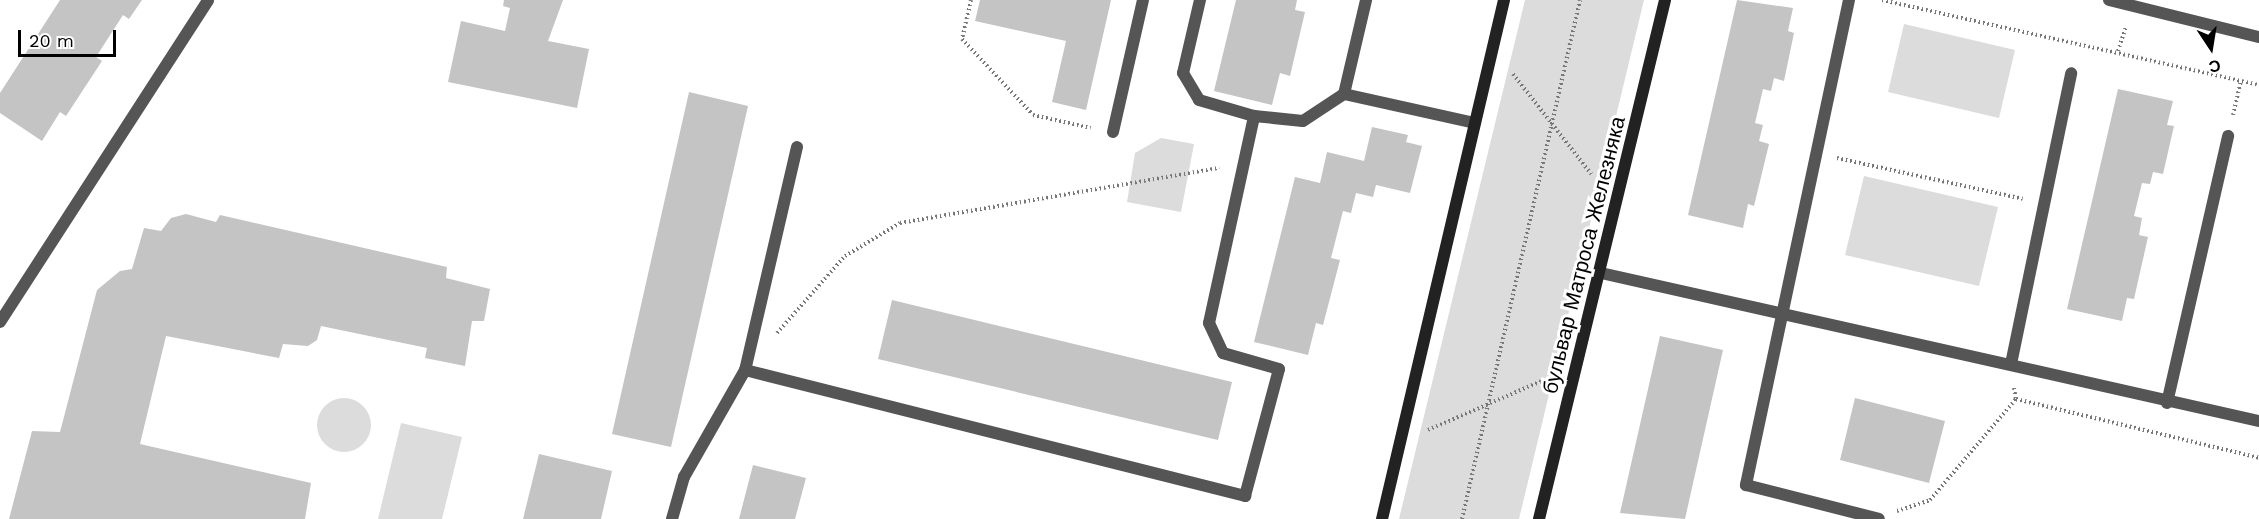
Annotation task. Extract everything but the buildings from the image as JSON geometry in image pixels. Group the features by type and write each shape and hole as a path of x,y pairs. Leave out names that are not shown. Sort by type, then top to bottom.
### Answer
{"street":[{"path":"1382,519 1504,0"},
{"name":"бульвар Матроса Железняка","path":"1539,519 1601,273 1665,0"}],"lane":[{"path":"0,322 208,0"},
{"path":"1113,132 1143,0"},
{"path":"1200,0 1184,73 1199,100 1254,116 1303,121 1344,94 1366,0"},
{"path":"1849,0 1746,485 1880,518"},
{"path":"2109,0 2259,38"},
{"path":"2011,364 2071,73"},
{"path":"1344,94 1475,123"},
{"path":"745,370 1245,496 1279,369 1223,353 1209,323 1254,116"},
{"path":"2167,403 2228,136"},
{"path":"672,519 684,477 745,370 797,147"},
{"path":"1601,273 2011,364 2167,403 2259,421"},
{"path":"0,296 12,304"}],"path":[{"path":"971,0 962,39 1033,115 1113,132"},
{"path":"1462,519 1580,0"},
{"path":"1882,0 2259,85"},
{"path":"1513,74 1591,174"},
{"path":"2228,136 2241,81"},
{"path":"1816,153 2044,204"},
{"path":"776,335 845,256 900,223 1244,164"},
{"path":"1880,518 1930,501 2016,399 2011,364"},
{"path":"1428,430 1542,381"},
{"path":"2016,399 2259,458"}],"shaded area":[{"path":"1525,0 1644,0 1519,519 1399,519"},
{"path":"1904,24 2015,50 1999,118 1888,92"},
{"path":"1161,138 1194,144 1181,212 1127,202 1135,153"},
{"path":"1864,176 1998,207 1979,286 1845,255"},
{"path":"339,398 349,398 359,402 367,410 371,425 367,440 359,448 349,452 339,452 329,448 321,440 317,430 317,420 321,410 329,402"},
{"path":"401,423 462,437 442,519 378,519"}]}
